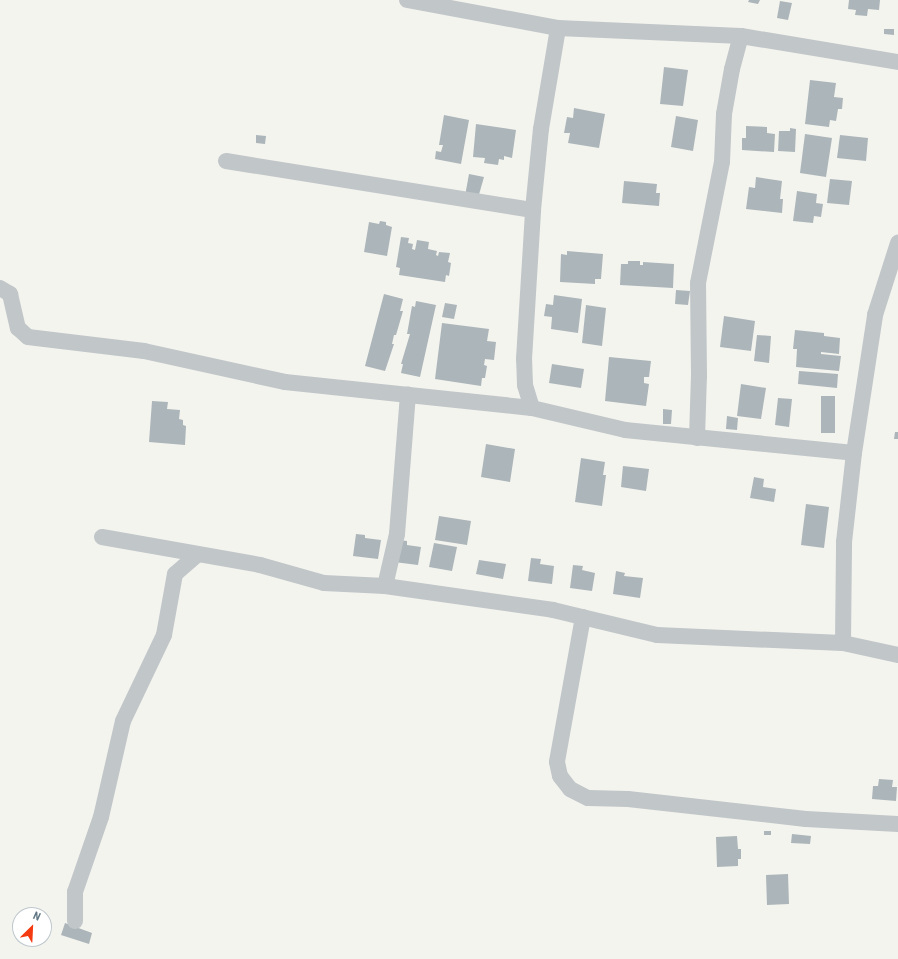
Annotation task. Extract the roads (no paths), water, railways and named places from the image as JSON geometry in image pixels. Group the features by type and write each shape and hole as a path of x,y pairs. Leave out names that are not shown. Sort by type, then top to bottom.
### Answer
{"street":[{"path":"407,0 558,28 741,36 898,62"},
{"path":"532,408 525,386 524,359 533,210 541,129 558,28"},
{"path":"697,438 700,376 698,283 722,162 724,114 741,36"},
{"path":"226,162 533,210"},
{"path":"843,643 844,542 854,453 875,315 898,244"},
{"path":"0,288 10,294 18,328 28,337 144,351 285,382 532,408 625,430 854,453"},
{"path":"385,586 397,534 408,394"},
{"path":"102,537 260,565 324,583 385,586 553,610 657,635 843,643 898,655"},
{"path":"75,921 75,892 101,818 123,721 164,635 175,574 197,555"},
{"path":"583,617 557,762 560,776 570,789 588,798 628,799 806,819 898,824"}]}
